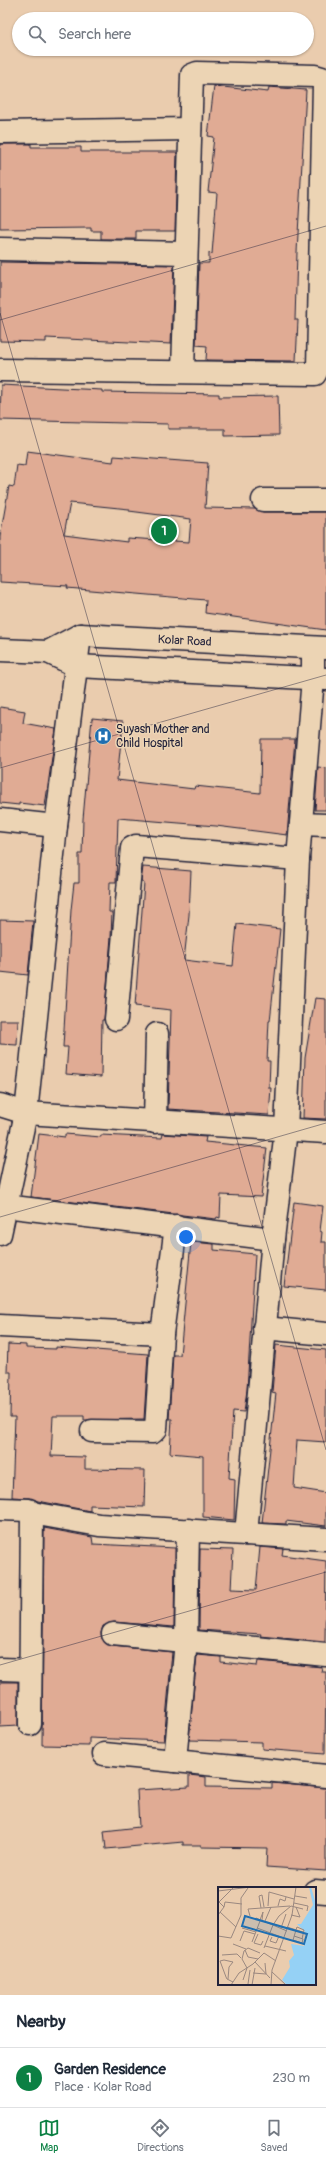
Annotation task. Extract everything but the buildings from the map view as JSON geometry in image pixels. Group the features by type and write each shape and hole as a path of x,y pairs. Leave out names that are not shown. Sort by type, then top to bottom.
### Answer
{"street":[{"path":"0,370 183,371 315,374 318,360 324,92 322,78 315,76 197,73 192,75 183,371"},
{"path":"0,132 190,129"},
{"path":"0,249 186,253"},
{"path":"263,500 326,500"},
{"path":"48,652 80,635"},
{"path":"80,635 56,826 26,1113 2,1219 176,1226 273,1239"},
{"name":"Kolar Road","path":"80,635 320,648"},
{"path":"246,1534 264,1328 286,1130 298,859 301,824 320,679 320,648"},
{"path":"0,650 48,652 77,666 320,679"},
{"path":"0,820 56,826"},
{"path":"301,824 326,825"},
{"path":"116,1019 132,848 136,846 298,859"},
{"path":"155,1122 157,1034"},
{"path":"0,1105 26,1113 326,1132"},
{"path":"92,1431 155,1431 162,1334 176,1226"},
{"path":"0,1326 162,1334"},
{"path":"264,1328 326,1334"},
{"path":"0,1508 29,1510 32,1513 99,1525 326,1540"},
{"path":"30,1724 32,1513"},
{"path":"175,1761 186,1641 188,1530"},
{"path":"113,1634 326,1655"},
{"path":"0,1669 30,1670"},
{"path":"104,1754 326,1776"},
{"path":"316,1891 326,1892"}],"place":[{"name":"Garden Residence","path":"164,531"},
{"name":"Suyash Mother and Child Hospital","path":"103,736"}]}
